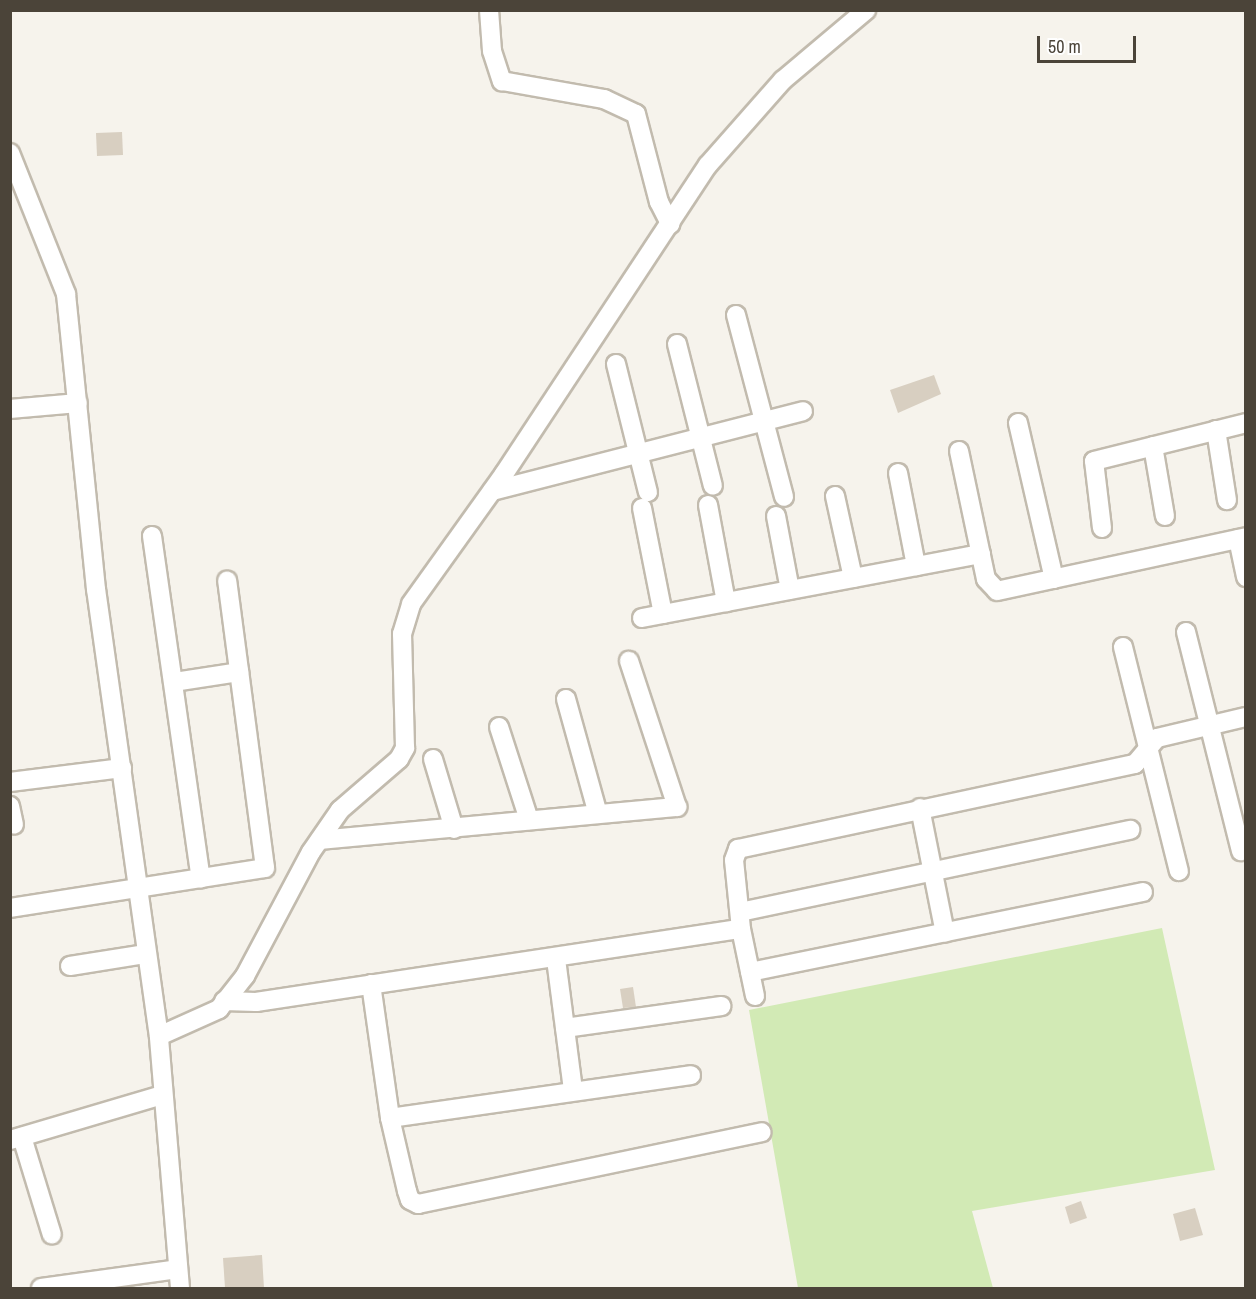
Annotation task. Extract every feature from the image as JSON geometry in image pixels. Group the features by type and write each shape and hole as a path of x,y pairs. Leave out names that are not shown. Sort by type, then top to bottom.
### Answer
{"street":[{"path":"489,10 492,51 502,81 604,99 636,114 659,202 670,224"},
{"path":"159,1036 219,1009 245,976 320,840 340,810 380,778 405,748 402,634 411,604 492,491 708,165 783,80 866,10"},
{"path":"10,153 66,294 96,589 159,1036 162,1095 180,1288"},
{"path":"736,315 784,497"},
{"path":"677,344 712,486"},
{"path":"616,364 638,453 663,614"},
{"path":"10,409 78,403"},
{"path":"492,491 802,411"},
{"path":"1018,423 1054,579"},
{"path":"1102,528 1094,461 1245,423"},
{"path":"1216,430 1227,500"},
{"path":"1153,446 1165,516"},
{"path":"959,451 986,579 997,591 1242,538 1245,577"},
{"path":"898,473 916,566"},
{"path":"835,496 853,578"},
{"path":"708,505 726,602"},
{"path":"776,516 790,590"},
{"path":"152,536 201,879"},
{"path":"642,618 981,554"},
{"path":"10,908 139,887 259,871 267,862 227,581"},
{"path":"1186,632 1241,851"},
{"path":"1123,647 1179,871"},
{"path":"320,840 677,807 629,661"},
{"path":"174,682 239,672"},
{"path":"566,699 598,814"},
{"path":"754,996 740,921 734,860 738,849 920,808 1135,764 1144,758 1148,745 1157,738 1245,717"},
{"path":"499,727 529,820"},
{"path":"434,759 454,829"},
{"path":"10,782 122,768"},
{"path":"10,807 14,825"},
{"path":"920,808 945,933"},
{"path":"224,1002 246,1003 556,959 740,921 932,872 1130,830"},
{"path":"750,972 1143,892"},
{"path":"70,966 146,954"},
{"path":"556,959 573,1090"},
{"path":"371,984 390,1118 407,1191 410,1200 418,1204 762,1132"},
{"path":"565,1028 721,1006"},
{"path":"390,1118 573,1090 691,1075"},
{"path":"52,1235 16,1139 162,1095"},
{"path":"41,1288 178,1269"}],"green space":[{"path":"1162,928 1215,1170 972,1211 993,1288 798,1288 749,1010"}],"building":[{"path":"122,132 123,155 97,156 96,133"},
{"path":"934,375 941,394 898,413 890,390"},
{"path":"633,987 636,1007 623,1008 620,989"},
{"path":"1081,1201 1087,1218 1070,1224 1065,1207"},
{"path":"1195,1208 1203,1235 1180,1241 1173,1214"},
{"path":"262,1255 264,1288 225,1288 223,1258"}]}
